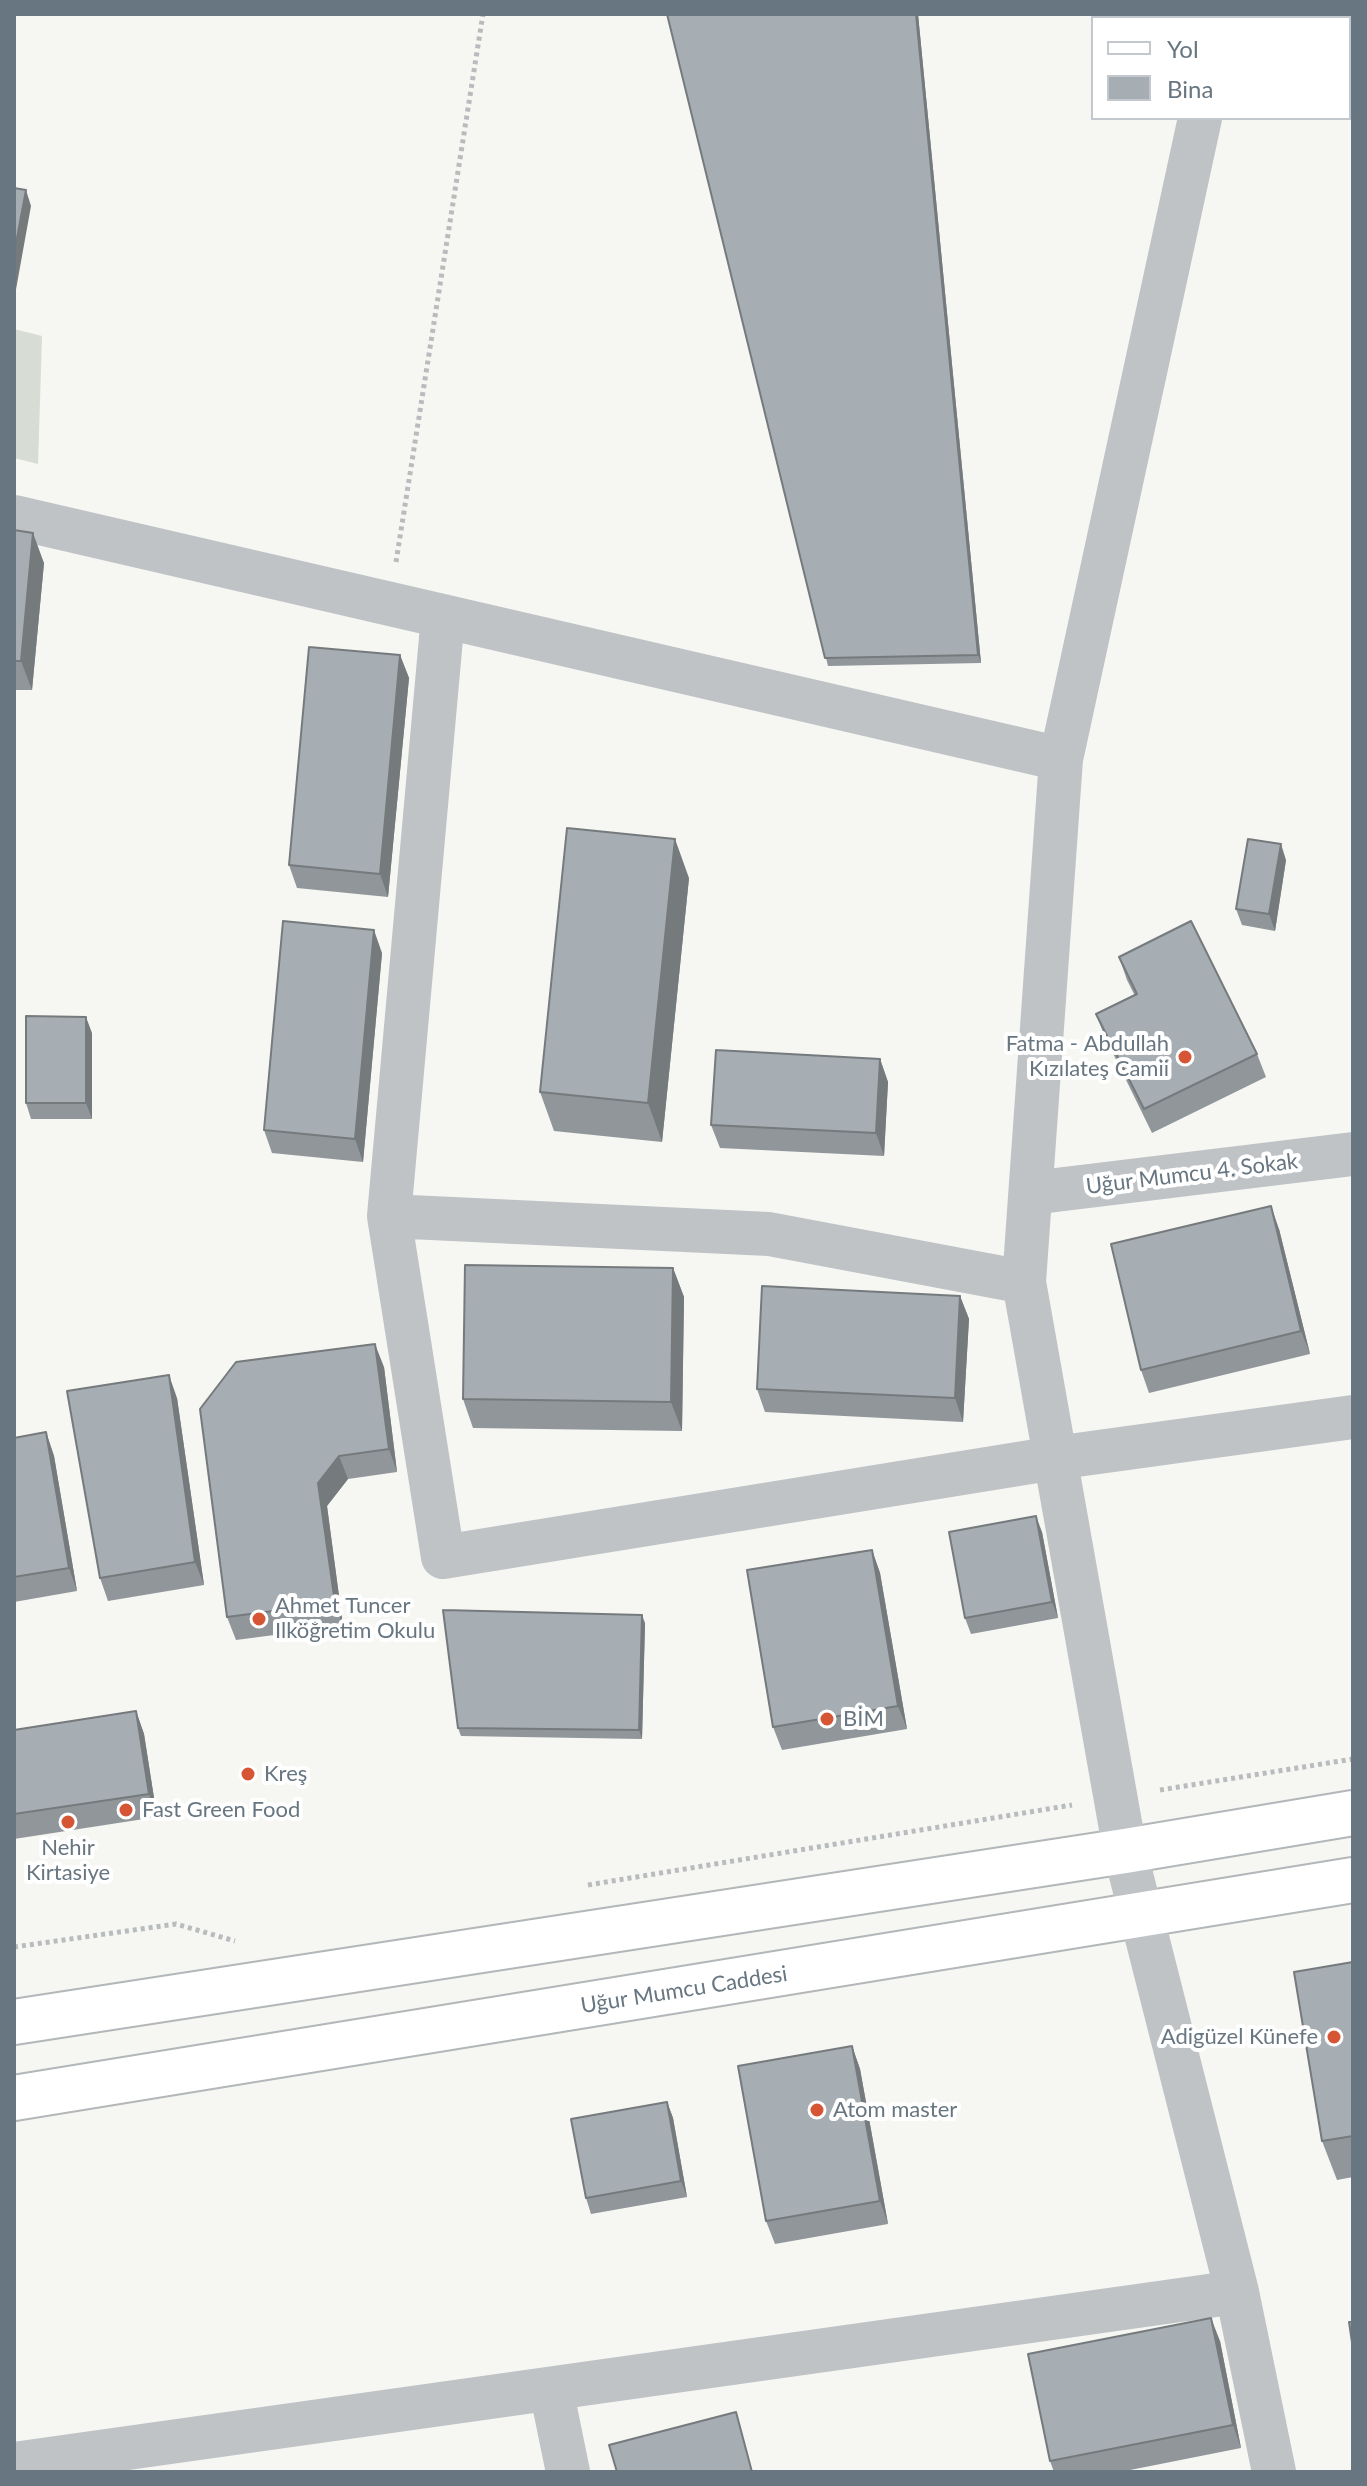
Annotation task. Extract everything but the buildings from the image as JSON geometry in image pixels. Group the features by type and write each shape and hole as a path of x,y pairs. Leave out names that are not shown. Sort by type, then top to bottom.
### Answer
{"main road":[{"path":"14,2022 1353,1813"},
{"name":"Uğur Mumcu Caddesi","path":"14,2098 1353,1880"}],"street":[{"path":"1200,120 1061,759 1024,1282 1125,1851 1237,2292 1274,2472"},
{"path":"14,517 1061,759"},
{"path":"443,616 389,1216 443,1557 1055,1458 1353,1417"},
{"name":"Uğur Mumcu 4. Sokak","path":"1031,1193 1353,1154"},
{"path":"389,1216 769,1234 1024,1282"},
{"path":"14,2464 1237,2292"},
{"path":"551,2389 568,2472"}],"path":[{"path":"390,604 483,14"},
{"path":"581,1886 1353,1759"},
{"path":"14,1947 176,1924 240,1942"}],"shaded area":[{"path":"14,329 42,336 38,464 14,458"}],"waterway":[{"path":"1349,14 1353,15"}],"place":[{"name":"Fatma - Abdullah Kızılateş Camii","path":"1185,1057"},
{"name":"Ahmet Tuncer Ilköğretim Okulu","path":"259,1619"},
{"name":"BİM","path":"827,1719"},
{"name":"Kreş","path":"248,1774"},
{"name":"Fast Green Food","path":"126,1810"},
{"name":"Nehir Kirtasiye","path":"68,1822"},
{"name":"Adigüzel Künefe","path":"1334,2037"},
{"name":"Atom master","path":"817,2110"}]}
